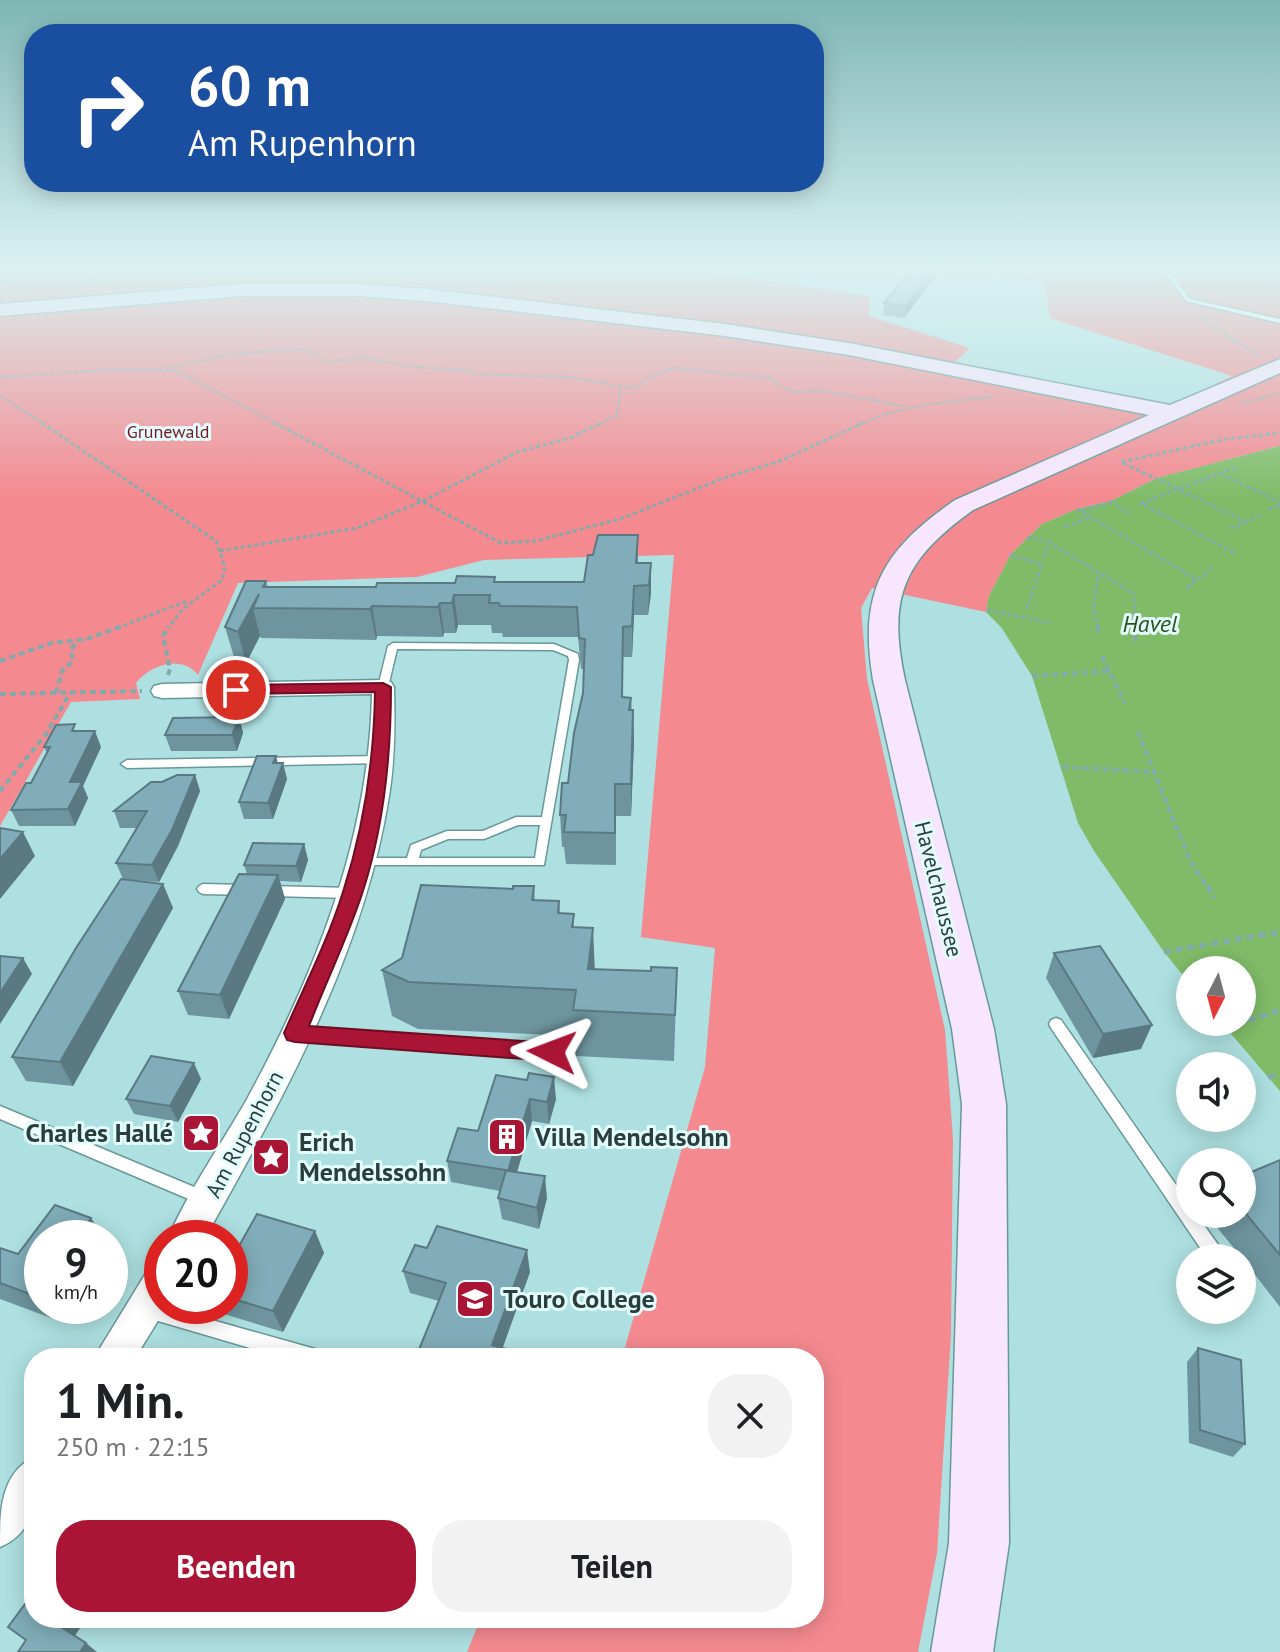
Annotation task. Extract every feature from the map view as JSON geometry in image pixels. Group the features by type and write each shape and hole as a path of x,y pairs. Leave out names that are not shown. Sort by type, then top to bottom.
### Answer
{"street":[{"path":"810,343 1170,412"},
{"name":"Havelchaussee","path":"962,1652 979,1543 984,1104 973,1029 889,680 881,626 893,576 909,549 935,524 995,490 1276,367"},
{"path":"162,691 383,687"},
{"name":"Am Rupenhorn","path":"196,1220 276,1078 353,893 374,808 380,760 383,687"},
{"path":"120,1348 144,1310"},
{"path":"0,1526 24,1492"}],"lane":[{"path":"361,862 540,862 572,681 573,654 554,647 393,646 383,687"},
{"path":"127,764 380,760"},
{"path":"412,862 415,848 447,835 484,835 516,821 546,821"},
{"path":"203,889 353,893"},
{"path":"1056,1024 1207,1244"},
{"path":"295,1033 552,1052"},
{"path":"0,1112 208,1200"},
{"path":"228,1324 289,1348"}],"path":[{"path":"1242,343 1276,367"},
{"path":"0,377 161,369 233,354 294,349 308,351 332,362 359,357 415,367 463,369 475,374 570,377 621,388 637,387 645,378 656,373 703,367 752,378 772,378 780,386 797,393 817,390 910,406 861,421 780,461 724,478 620,519 535,541 501,543 191,377 161,369"},
{"path":"220,551 357,528 423,501 517,452 570,438 617,415 621,388"},
{"path":"0,395 176,511 216,541 225,567 222,580 189,600 79,640 52,643 0,661"},
{"path":"1247,522 1121,462 1226,439 1280,433"},
{"path":"1234,553 1141,503 1235,468"},
{"path":"1220,474 1280,504"},
{"path":"1131,514 1112,502 1079,510 1196,579"},
{"path":"1269,509 1280,504"},
{"path":"1231,528 1262,515"},
{"path":"1065,527 1091,517"},
{"path":"1027,537 1049,542 1134,594 1135,641"},
{"path":"1044,557 1049,542"},
{"path":"1010,555 1042,564 1027,609"},
{"path":"1187,588 1212,568"},
{"path":"1099,572 1093,609 1099,633"},
{"path":"0,694 162,691 170,669 163,636 189,600"},
{"path":"987,610 1051,623"},
{"path":"56,693 62,671 73,661 71,649 79,640"},
{"path":"1102,656 1125,704"},
{"path":"1032,676 1110,671"},
{"path":"0,791 46,734 70,693"},
{"path":"1138,732 1191,863 1215,898"},
{"path":"1063,767 1154,772"},
{"path":"1164,952 1280,932"},
{"path":"1256,1018 1280,1010"},
{"path":"1268,1077 1280,1075"}],"green space":[{"name":"Grunewald","path":"0,343 955,343 970,348 955,362 1170,406 1232,376 1129,343 1280,343 1280,446 1157,478 1111,501 1077,509 1042,524 1011,554 989,596 986,612 872,588 861,608 867,679 945,1030 953,1139 951,1335 937,1553 918,1652 467,1652 477,1628 824,1628 824,1348 625,1348 705,1067 715,948 641,937 674,555 484,560 417,577 238,583 198,675 184,665 166,664 149,671 136,683 140,699 71,702 0,826"}],"water":[{"name":"Havel","path":"1280,446 1280,1091 1256,1063 1256,1052 1247,1052 1233,1036 1256,1036 1256,956 1176,956 1176,967 1164,952 1078,823 1032,676 1001,627 986,612 989,596 1011,554 1042,524 1077,509 1111,501 1157,478"}],"building":[{"path":"598,535 638,535 636,563 651,563 649,585 634,586 632,626 623,627 622,697 631,698 629,710 633,710 631,784 615,784 615,833 564,832 566,815 560,815 562,783 568,783 583,693 585,639 579,638 577,607 500,606 499,603 489,603 490,595 454,595 452,603 440,603 438,607 253,608 259,594 238,632 225,627 246,581 266,581 263,587 455,583 457,576 495,577 494,582 584,582 588,555 593,555"},
{"path":"239,717 232,735 165,735 173,718"},
{"path":"75,724 72,731 95,731 70,782 82,782 68,809 11,810 26,783 31,783 50,747 44,747 56,725"},
{"path":"257,756 276,756 273,763 283,763 268,803 239,802"},
{"path":"177,775 195,775 172,830 152,865 116,863 147,811 114,811 151,782 162,782"},
{"path":"0,828 23,832 0,859"},
{"path":"253,843 304,844 296,866 244,865"},
{"path":"239,874 278,875 220,995 178,991"},
{"path":"121,879 163,884 60,1062 12,1057 76,948"},
{"path":"421,885 513,889 513,886 534,886 532,900 559,901 558,913 574,914 572,927 593,928 588,969 651,971 651,967 677,968 675,1015 573,1010 576,990 409,982 382,970 402,958"},
{"path":"1100,946 1152,1025 1103,1034 1054,953"},
{"path":"0,956 23,958 0,993"},
{"path":"151,1056 194,1063 170,1106 126,1099"},
{"path":"529,1073 554,1077 547,1102 530,1099 508,1171 545,1176 537,1208 498,1198 506,1170 447,1161 458,1128 478,1131 496,1075 527,1080"},
{"path":"1280,1160 1280,1255 1256,1226 1256,1170"},
{"path":"55,1205 91,1218 90,1220 44,1220"},
{"path":"257,1214 315,1231 273,1311 248,1303 248,1230"},
{"name":"Touro College","path":"437,1226 527,1250 492,1345 502,1348 420,1348 446,1283 403,1271 415,1245 427,1248"},
{"path":"24,1246 24,1292 0,1283 0,1248 18,1254"},
{"path":"1198,1348 1241,1360 1245,1444 1200,1430"},
{"path":"24,1605 24,1628 63,1628 86,1643 80,1652 18,1652 26,1640 8,1627"}],"place":[{"name":"Charles Hallé","path":"201,1133"},
{"name":"Villa Mendelsohn","path":"507,1137"},
{"name":"Erich Mendelssohn","path":"271,1157"},
{"name":"Touro College","path":"475,1299"}],"route":[{"path":"236,690 383,687 383,739 374,808 353,893 295,1033 552,1052"}]}
